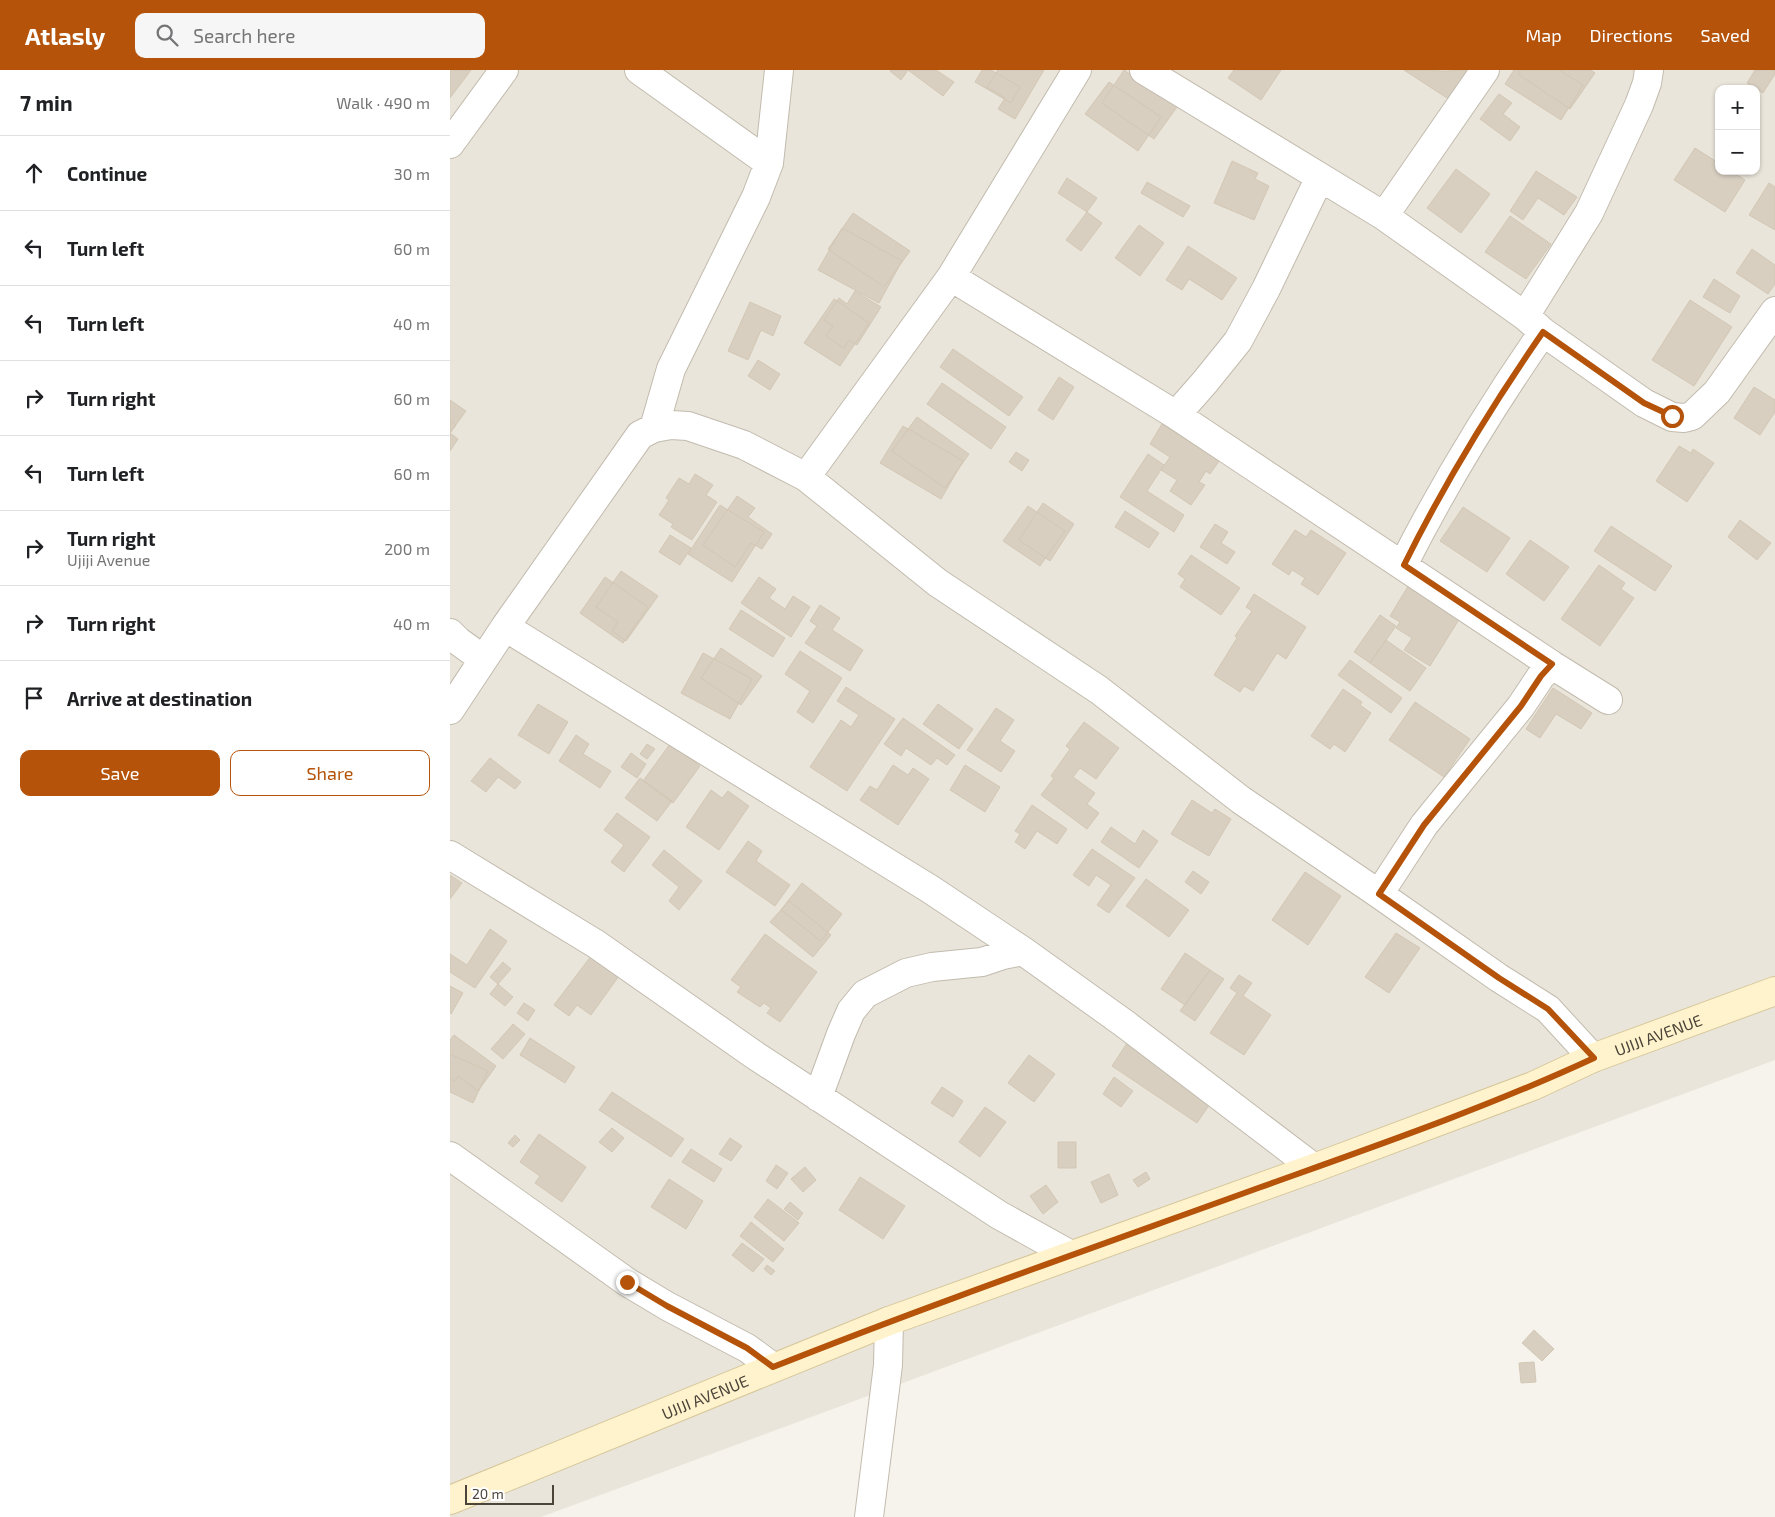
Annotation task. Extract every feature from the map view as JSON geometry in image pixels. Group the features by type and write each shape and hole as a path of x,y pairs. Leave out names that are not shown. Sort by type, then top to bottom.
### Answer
{"main road":[{"name":"UJIJI AVENUE","path":"450,1500 889,1321 1314,1168 1533,1086 1594,1058 1775,991"}],"street":[{"path":"450,144 504,70"},
{"path":"638,70 769,163"},
{"path":"654,428 671,369 756,197 769,163 779,70"},
{"path":"806,477 951,277 1077,70"},
{"path":"1144,70 1384,216 1644,403 1672,416 1684,418 1692,416 1717,392 1775,311"},
{"path":"1384,216 1485,70"},
{"path":"1404,565 1433,507 1511,378 1534,324 1639,105 1647,84 1649,70"},
{"path":"1176,415 1238,341 1266,289 1320,177"},
{"path":"951,277 1176,415 1608,700"},
{"path":"450,710 504,627 640,435 654,428 671,425 688,426 744,445 806,477 938,583 1099,690 1241,800 1499,978 1548,1009 1594,1058"},
{"path":"504,627 930,889 1023,951 1125,1024 1314,1168"},
{"path":"450,633 483,659"},
{"path":"1379,894 1424,825 1521,706 1541,676 1552,664"},
{"path":"450,855 596,944 818,1097 999,1215 1071,1255"},
{"path":"818,1097 840,1034 851,1011 865,994 906,972 932,967 982,962 1023,951"},
{"path":"450,1156 627,1282 667,1306 747,1348 773,1367"},
{"path":"870,1517 888,1365 889,1321"}],"shaded area":[{"path":"450,70 1775,70 1775,1060 541,1517 450,1517"}],"building":[{"path":"450,70 471,70 450,98"},
{"path":"891,70 908,70 901,80"},
{"path":"908,70 936,70 954,82 943,96"},
{"path":"982,70 991,70 1020,87 1011,103 975,82"},
{"path":"998,70 1044,70 1015,119 998,109 1005,98 987,87"},
{"path":"1124,70 1177,107 1154,139 1102,103"},
{"path":"1234,70 1281,70 1261,100 1228,78"},
{"path":"1404,70 1445,71 1469,70 1450,100"},
{"path":"1514,70 1559,70 1583,85 1561,120 1505,84"},
{"path":"1521,70 1591,70 1595,73 1570,109 1518,74"},
{"path":"1755,70 1775,70 1775,74 1763,93 1760,91 1760,85 1747,83"},
{"path":"1109,82 1161,117 1138,151 1085,114"},
{"path":"1499,94 1512,103 1503,114 1520,127 1510,141 1480,119"},
{"path":"1695,148 1715,161 1715,175 1737,175 1745,180 1725,212 1674,180"},
{"path":"1232,161 1258,173 1255,179 1269,186 1254,220 1214,203"},
{"path":"1456,169 1490,194 1461,233 1427,208"},
{"path":"1536,171 1577,197 1564,215 1538,198 1523,220 1510,211"},
{"path":"1067,178 1097,198 1087,212 1058,193"},
{"path":"1147,182 1190,206 1183,217 1141,193"},
{"path":"1769,183 1775,187 1775,230 1749,215"},
{"path":"1087,212 1102,223 1081,251 1066,240"},
{"path":"853,213 910,251 884,287 828,249"},
{"path":"1510,216 1551,244 1526,279 1485,252"},
{"path":"1139,225 1164,243 1140,276 1115,258"},
{"path":"842,228 902,261 879,303 818,270"},
{"path":"1188,246 1237,278 1222,300 1189,279 1182,290 1166,280"},
{"path":"1752,249 1775,265 1775,284 1768,294 1736,273"},
{"path":"1714,279 1740,296 1730,313 1703,297"},
{"path":"855,291 881,307 857,345 849,340 844,348 826,336 833,326 824,320 839,298 847,304"},
{"path":"834,299 869,323 840,366 804,343"},
{"path":"1690,300 1732,327 1694,386 1652,360"},
{"path":"750,302 781,316 773,336 761,330 748,360 728,351"},
{"path":"953,349 1023,397 1009,416 940,367"},
{"path":"758,360 780,374 770,390 748,376"},
{"path":"1059,377 1074,387 1053,420 1038,410"},
{"path":"942,383 1006,427 991,449 927,404"},
{"path":"1754,387 1775,400 1775,412 1760,435 1734,418"},
{"path":"450,400 466,411 450,433"},
{"path":"917,417 969,454 945,488 892,451"},
{"path":"450,420 456,425 450,433"},
{"path":"1162,424 1219,461 1210,474 1206,471 1199,482 1205,485 1191,505 1170,491 1177,480 1161,470 1170,457 1150,444"},
{"path":"903,426 963,461 941,499 880,463"},
{"path":"450,433 458,439 450,451"},
{"path":"1679,446 1691,453 1693,449 1714,463 1687,502 1656,481"},
{"path":"1016,452 1029,460 1022,471 1009,462"},
{"path":"1148,454 1164,465 1147,491 1184,515 1174,532 1120,497"},
{"path":"695,474 713,485 706,495 717,502 692,540 671,527 673,524 659,515 669,500 666,498 679,478 689,484"},
{"path":"737,496 755,508 748,517 772,534 762,549 751,543 735,567 703,545"},
{"path":"1043,503 1074,524 1050,561 1019,540"},
{"path":"720,505 764,532 732,582 688,554"},
{"path":"1028,506 1065,531 1040,566 1003,541"},
{"path":"1463,507 1510,538 1487,572 1440,541"},
{"path":"1125,511 1159,533 1149,548 1115,527"},
{"path":"1740,520 1771,543 1757,560 1728,537"},
{"path":"1215,524 1228,532 1221,543 1235,552 1227,564 1200,547"},
{"path":"1611,526 1672,566 1655,591 1594,551"},
{"path":"1295,530 1306,537 1311,530 1346,553 1318,595 1301,584 1305,578 1292,570 1289,575 1272,564"},
{"path":"670,535 691,548 680,565 659,552"},
{"path":"1530,540 1569,567 1544,601 1506,574"},
{"path":"1191,555 1240,588 1221,615 1180,587 1185,579 1178,574"},
{"path":"1599,565 1625,583 1621,589 1634,598 1600,646 1561,619"},
{"path":"621,571 658,596 626,641 612,631 618,622 596,607"},
{"path":"605,577 648,607 623,643 580,613"},
{"path":"759,577 776,589 769,598 785,609 793,596 810,607 791,637 741,603"},
{"path":"1413,578 1465,610 1430,666 1404,650 1412,638 1396,628 1400,622 1390,616"},
{"path":"1254,594 1306,627 1286,659 1277,653 1253,691 1244,686 1240,692 1214,675 1237,638 1235,636 1252,611 1246,607"},
{"path":"820,605 840,618 832,630 863,650 850,671 805,643 817,626 810,621"},
{"path":"741,610 785,638 773,657 729,629"},
{"path":"1380,615 1396,626 1370,663 1354,652"},
{"path":"1386,640 1426,668 1410,691 1370,663"},
{"path":"721,648 762,676 741,705 701,678"},
{"path":"800,651 842,678 813,723 797,712 810,691 785,674"},
{"path":"703,653 752,679 730,719 681,693"},
{"path":"1350,660 1402,698 1391,713 1338,675"},
{"path":"846,687 895,719 847,791 810,767 841,720 851,727 859,715 837,701"},
{"path":"1553,688 1592,713 1581,729 1556,714 1540,738 1526,729"},
{"path":"1343,689 1362,702 1360,705 1371,713 1345,752 1334,744 1330,749 1311,736"},
{"path":"1415,702 1470,739 1444,777 1389,740"},
{"path":"538,704 568,722 549,754 518,735"},
{"path":"938,704 973,729 959,749 923,724"},
{"path":"996,708 1014,720 1000,741 1015,751 1001,772 967,750"},
{"path":"903,718 955,755 947,765 937,758 931,765 906,748 901,756 884,744"},
{"path":"1084,722 1119,748 1096,779 1080,768 1073,777 1095,793 1087,804 1099,813 1087,829 1041,795 1054,778 1051,776 1070,749 1066,746"},
{"path":"576,735 589,744 583,754 611,771 600,788 559,761"},
{"path":"647,744 655,749 647,759 640,754"},
{"path":"670,744 700,766 673,803 643,781"},
{"path":"631,753 646,764 637,778 621,767"},
{"path":"490,758 521,782 515,789 498,777 486,792 471,781"},
{"path":"893,765 908,775 913,768 929,779 898,825 860,800 870,786 877,790"},
{"path":"965,765 1000,787 985,812 950,790"},
{"path":"640,778 672,801 657,821 625,798"},
{"path":"711,790 722,798 728,791 749,806 719,850 686,827"},
{"path":"1192,800 1212,813 1215,809 1231,819 1209,856 1171,834"},
{"path":"1032,805 1067,829 1057,844 1037,831 1025,849 1015,842 1020,834 1015,831"},
{"path":"617,813 650,837 624,872 611,862 624,845 604,830"},
{"path":"1111,827 1135,844 1143,830 1158,841 1139,868 1101,842"},
{"path":"748,841 762,851 756,861 790,885 775,906 726,872"},
{"path":"1092,849 1135,878 1109,913 1097,905 1111,885 1096,875 1089,886 1073,875"},
{"path":"664,850 702,881 679,910 669,901 679,887 652,865"},
{"path":"1193,871 1209,882 1201,894 1185,882"},
{"path":"1305,872 1341,896 1308,945 1272,920"},
{"path":"450,875 462,883 450,899"},
{"path":"1146,879 1189,910 1169,937 1126,906"},
{"path":"802,883 842,914 821,941 781,910"},
{"path":"789,901 831,935 813,957 770,922"},
{"path":"490,929 507,941 475,988 450,972 450,954 467,965"},
{"path":"1396,933 1420,948 1389,993 1365,977"},
{"path":"765,934 817,972 780,1022 767,1013 771,1008 764,1003 760,1007 737,992 741,987 731,980"},
{"path":"1185,953 1210,970 1185,1005 1161,989"},
{"path":"591,956 619,976 591,1015 577,1005 569,1016 554,1005"},
{"path":"503,962 511,969 498,984 490,977"},
{"path":"1210,970 1224,979 1195,1021 1180,1011"},
{"path":"1239,975 1252,983 1243,996 1271,1015 1244,1055 1210,1033 1237,993 1230,988"},
{"path":"498,984 513,997 505,1006 490,994"},
{"path":"450,986 463,993 451,1014 450,1013"},
{"path":"524,1003 535,1010 528,1021 517,1013"},
{"path":"513,1024 525,1034 503,1059 491,1049"},
{"path":"454,1035 496,1066 478,1091 458,1076 454,1082 450,1079 450,1040"},
{"path":"1131,1037 1216,1095 1197,1123 1112,1066"},
{"path":"530,1038 575,1067 565,1083 520,1055"},
{"path":"450,1054 488,1071 473,1103 450,1092"},
{"path":"1029,1055 1055,1074 1034,1102 1008,1083"},
{"path":"1114,1077 1133,1091 1121,1107 1103,1094"},
{"path":"942,1087 963,1101 953,1117 931,1103"},
{"path":"612,1092 684,1139 671,1157 599,1110"},
{"path":"985,1107 1006,1122 980,1157 959,1142"},
{"path":"612,1128 624,1138 612,1152 599,1142"},
{"path":"539,1134 586,1167 562,1202 535,1183 540,1176 520,1162"},
{"path":"515,1135 520,1140 513,1147 508,1143"},
{"path":"730,1138 742,1146 731,1161 719,1154"},
{"path":"1058,1142 1076,1142 1076,1168 1058,1168"},
{"path":"691,1149 722,1169 714,1182 682,1162"},
{"path":"776,1165 788,1173 777,1189 766,1181"},
{"path":"805,1167 816,1180 803,1192 791,1179"},
{"path":"1146,1172 1150,1179 1138,1187 1133,1180"},
{"path":"1109,1174 1118,1195 1101,1203 1091,1182"},
{"path":"860,1177 905,1206 883,1239 839,1210"},
{"path":"669,1179 703,1201 686,1229 651,1207"},
{"path":"1046,1185 1058,1202 1043,1214 1030,1196"},
{"path":"768,1199 799,1223 784,1241 754,1217"},
{"path":"790,1202 803,1213 798,1220 784,1209"},
{"path":"751,1222 784,1249 773,1262 740,1236"},
{"path":"742,1243 764,1259 753,1272 732,1255"},
{"path":"767,1265 775,1271 771,1275 764,1269"},
{"path":"1534,1330 1554,1349 1542,1361 1522,1343"},
{"path":"1534,1362 1536,1382 1521,1383 1519,1363"}],"route":[{"path":"627,1282 667,1306 747,1348 773,1367 889,1321 1314,1168 1533,1086 1594,1058 1548,1009 1499,978 1379,894 1424,825 1521,706 1541,676 1552,664 1404,565 1433,507 1511,378 1543,332 1644,403 1672,416"}]}
